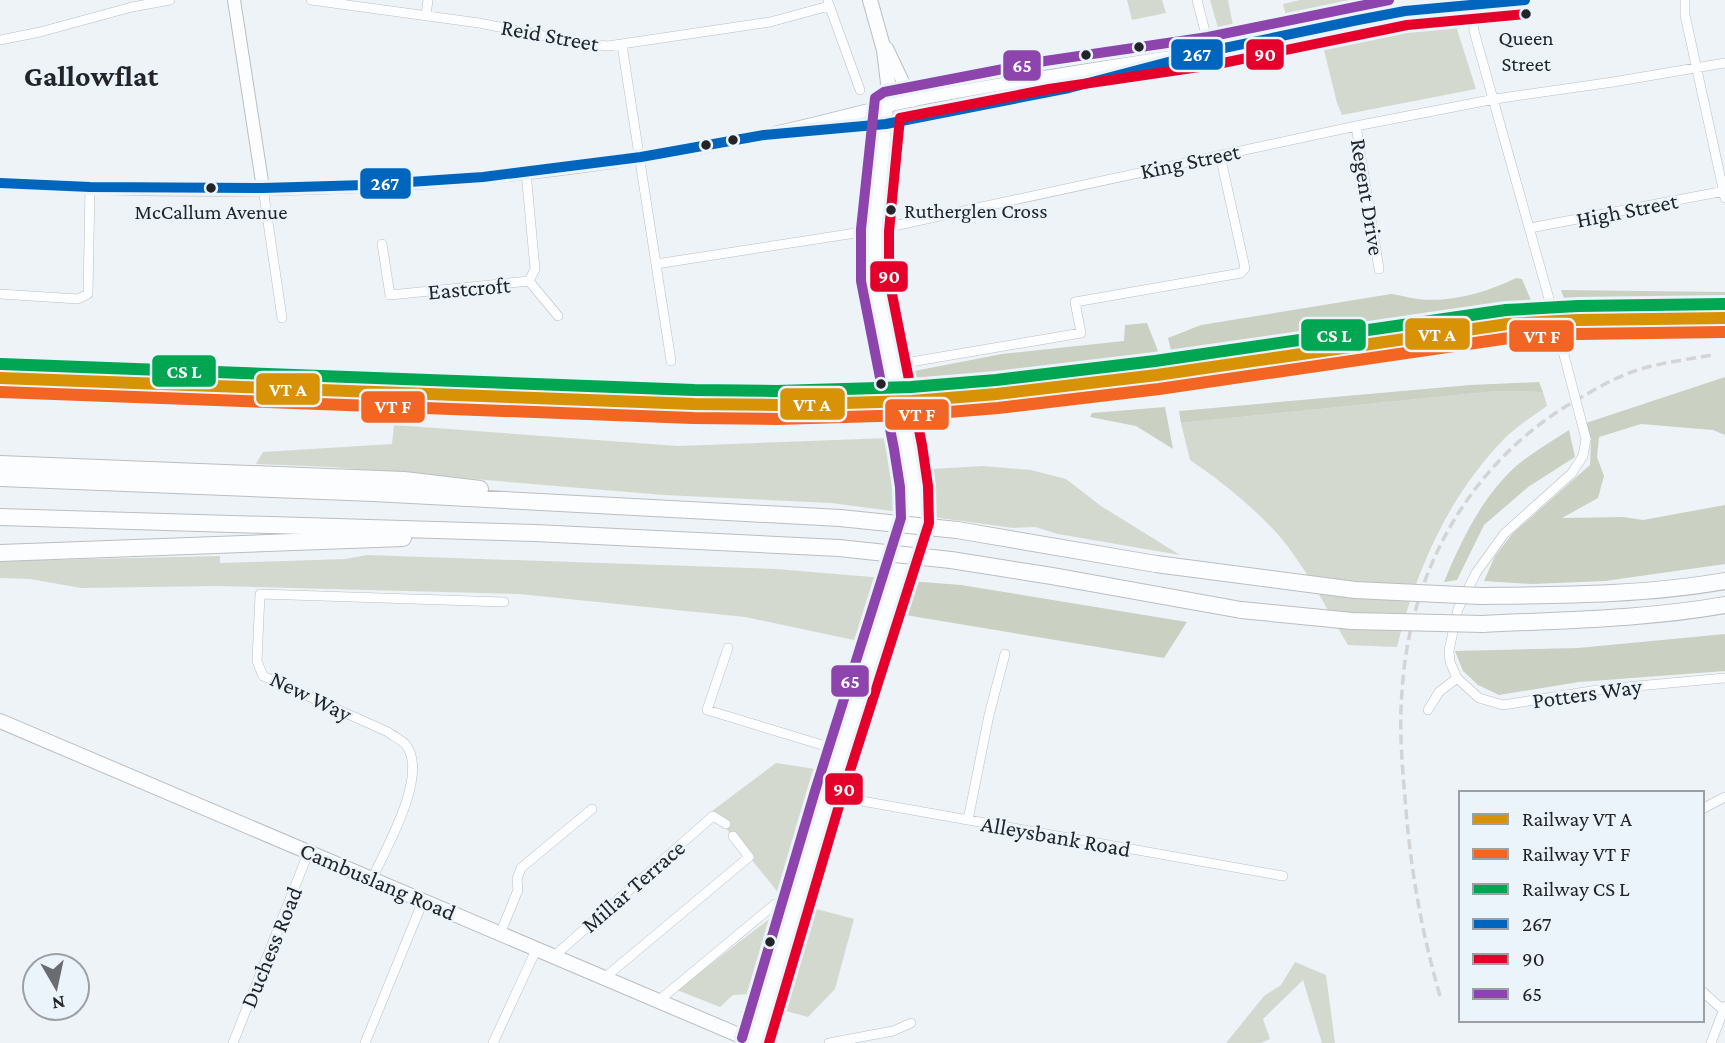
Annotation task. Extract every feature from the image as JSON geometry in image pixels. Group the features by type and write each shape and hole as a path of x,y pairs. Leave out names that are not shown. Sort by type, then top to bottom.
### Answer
{"highway":[{"path":"0,464 404,480 613,506"},
{"path":"0,478 373,493 840,518 957,530 1156,564 1354,590 1481,596 1584,594 1697,586 1725,581"},
{"path":"0,517 535,533 839,548 951,560 1241,610 1352,621 1483,625 1699,610 1725,605"},
{"path":"0,553 535,533"}],"main road":[{"path":"234,0 263,188"},
{"path":"757,1043 828,795 915,520 914,486 908,447 875,280 887,71 880,32 870,0"},
{"path":"764,135 886,124 1069,88 1210,51 1405,11 1525,0"},
{"path":"880,32 912,101"},
{"path":"0,183 90,187 263,188 412,182 526,172 641,157 764,135 887,106 1047,75 1210,51"},
{"name":"Cambuslang Road","path":"0,721 757,1043"}],"street":[{"path":"0,40 170,0"},
{"name":"Reid Street","path":"311,0 426,15 580,43 622,45 770,22 828,3"},
{"path":"426,15 428,0"},
{"path":"1197,0 1210,51"},
{"path":"1685,0 1685,15 1724,194"},
{"path":"828,3 859,90"},
{"path":"1428,710 1439,692 1457,678 1450,662 1449,650 1458,609 1476,573 1504,534 1572,473 1583,456 1586,439 1474,30 1472,5"},
{"path":"622,45 671,361"},
{"name":"King Street","path":"656,264 876,230 1356,125 1495,99 1725,63"},
{"name":"Regent Drive","path":"1356,125 1379,269"},
{"path":"893,365 1081,332 1075,302 1241,273 1245,268 1220,155"},
{"name":"Eastcroft","path":"382,244 390,295 529,281 535,269 526,172"},
{"path":"0,294 78,299 88,295 90,187"},
{"path":"263,188 282,318"},
{"name":"High Street","path":"1530,228 1724,194"},
{"path":"529,281 558,316"},
{"name":"New Way","path":"372,879 411,790 414,768 405,744 387,732 263,676 257,661 260,594 504,602"},
{"path":"728,649 707,710 842,751"},
{"path":"968,820 989,715 1005,654"},
{"name":"Potters Way","path":"1457,678 1479,698 1503,705 1604,689 1725,678"},
{"name":"Alleysbank Road","path":"828,795 1283,876"},
{"path":"1704,808 1725,797"},
{"path":"500,934 518,890 517,879 521,868 592,809"},
{"name":"Millar Terrace","path":"553,957 713,816 726,824"},
{"path":"603,979 749,858 733,836"},
{"name":"Duchess Road","path":"233,1043 309,851"},
{"path":"365,1043 423,901"},
{"path":"657,1002 775,904"},
{"path":"493,1043 536,950"},
{"path":"1704,993 1724,1008 1711,1043"},
{"path":"829,1043 893,1031 911,1023"}],"shaded area":[{"path":"1127,0 1162,0 1166,13 1132,20"},
{"path":"1210,0 1228,0 1233,25 1218,28"},
{"path":"1300,0 1360,2 1286,16 1283,4"},
{"path":"1450,22 1456,26 1476,89 1342,115 1323,46 1364,36"},
{"path":"1516,278 1522,279 1535,310 1174,362 1168,338 1201,325 1391,294 1431,300 1456,298 1493,288"},
{"path":"1561,290 1725,292 1725,310 1566,304"},
{"path":"1147,323 1158,351 1157,365 913,393 909,372 1002,354 1124,341 1125,325"},
{"path":"1725,377 1725,435 1713,430 1641,424 1599,437 1597,457 1604,476 1598,498 1562,518 1623,517 1643,520 1725,505 1725,564 1605,581 1532,584 1484,581 1495,556 1512,534 1590,465 1591,441 1586,423"},
{"path":"1539,382 1543,392 1496,391 1181,423 1179,411 1470,385"},
{"path":"1496,391 1543,392 1547,406 1504,439 1466,485 1424,563 1397,647 1348,645 1305,571 1274,530 1234,493 1190,460 1181,423"},
{"path":"1165,407 1173,449 1136,426 1090,417 1092,413"},
{"path":"394,425 678,446 888,438 900,512 831,503 664,495 331,467 256,464 263,452 392,444"},
{"path":"1569,430 1575,457 1528,487 1484,525 1457,580 1444,582 1465,535 1492,492 1521,462"},
{"path":"983,466 1031,470 1066,479 1101,506 1180,555 1058,534 1035,527 1013,528 925,516 922,478 931,469"},
{"path":"367,555 776,569 884,578 863,642 745,617 519,594 218,586 81,588 30,579 0,578 0,561 220,556 220,563 345,559"},
{"path":"909,581 961,585 1187,622 1164,658 899,614"},
{"path":"1725,634 1725,671 1579,682 1499,695 1478,685 1463,671 1455,651 1578,648"},
{"path":"776,763 822,770 781,896 712,811"},
{"path":"813,908 854,919 835,989 808,1017 782,1010"},
{"path":"773,916 751,994 733,995 720,1007 677,990"},
{"path":"1295,962 1326,975 1335,1043 1322,1043 1303,980 1263,1019 1270,1039 1261,1043 1226,1043 1264,996 1281,985"}],"railway":[{"path":"1440,996 1427,947 1413,873 1401,732 1407,648 1417,606 1431,566 1450,528 1473,492 1500,459 1532,430 1568,405 1621,376 1660,364 1712,355"}],"transit line":[{"name":"65","path":"742,1038 815,791 901,518 900,487 894,449 861,281 861,229 875,98 884,92 1045,61 1208,37 1389,0"},
{"name":"267","path":"0,183 90,187 263,188 483,177 641,157 764,135 886,124 1069,88 1210,51 1358,20 1405,11 1525,0"},
{"name":"90","path":"769,1043 841,799 929,523 928,486 922,445 889,279 889,231 900,118 1049,89 1213,65 1407,25 1526,14"},
{"path":"1,364 694,390 777,391 911,387 1155,361 1506,310 1725,304"},
{"path":"0,378 694,404 777,405 912,401 1157,375 1508,324 1725,318"},
{"path":"0,392 693,418 777,419 912,415 1159,389 1509,338 1725,332"}],"place":[{"name":"Queen Street","path":"1526,14"},
{"name":"McCallum Avenue","path":"211,188"},
{"name":"Rutherglen Cross","path":"891,210"}],"district":[{"name":"Gallowflat","path":"91,76"}]}
